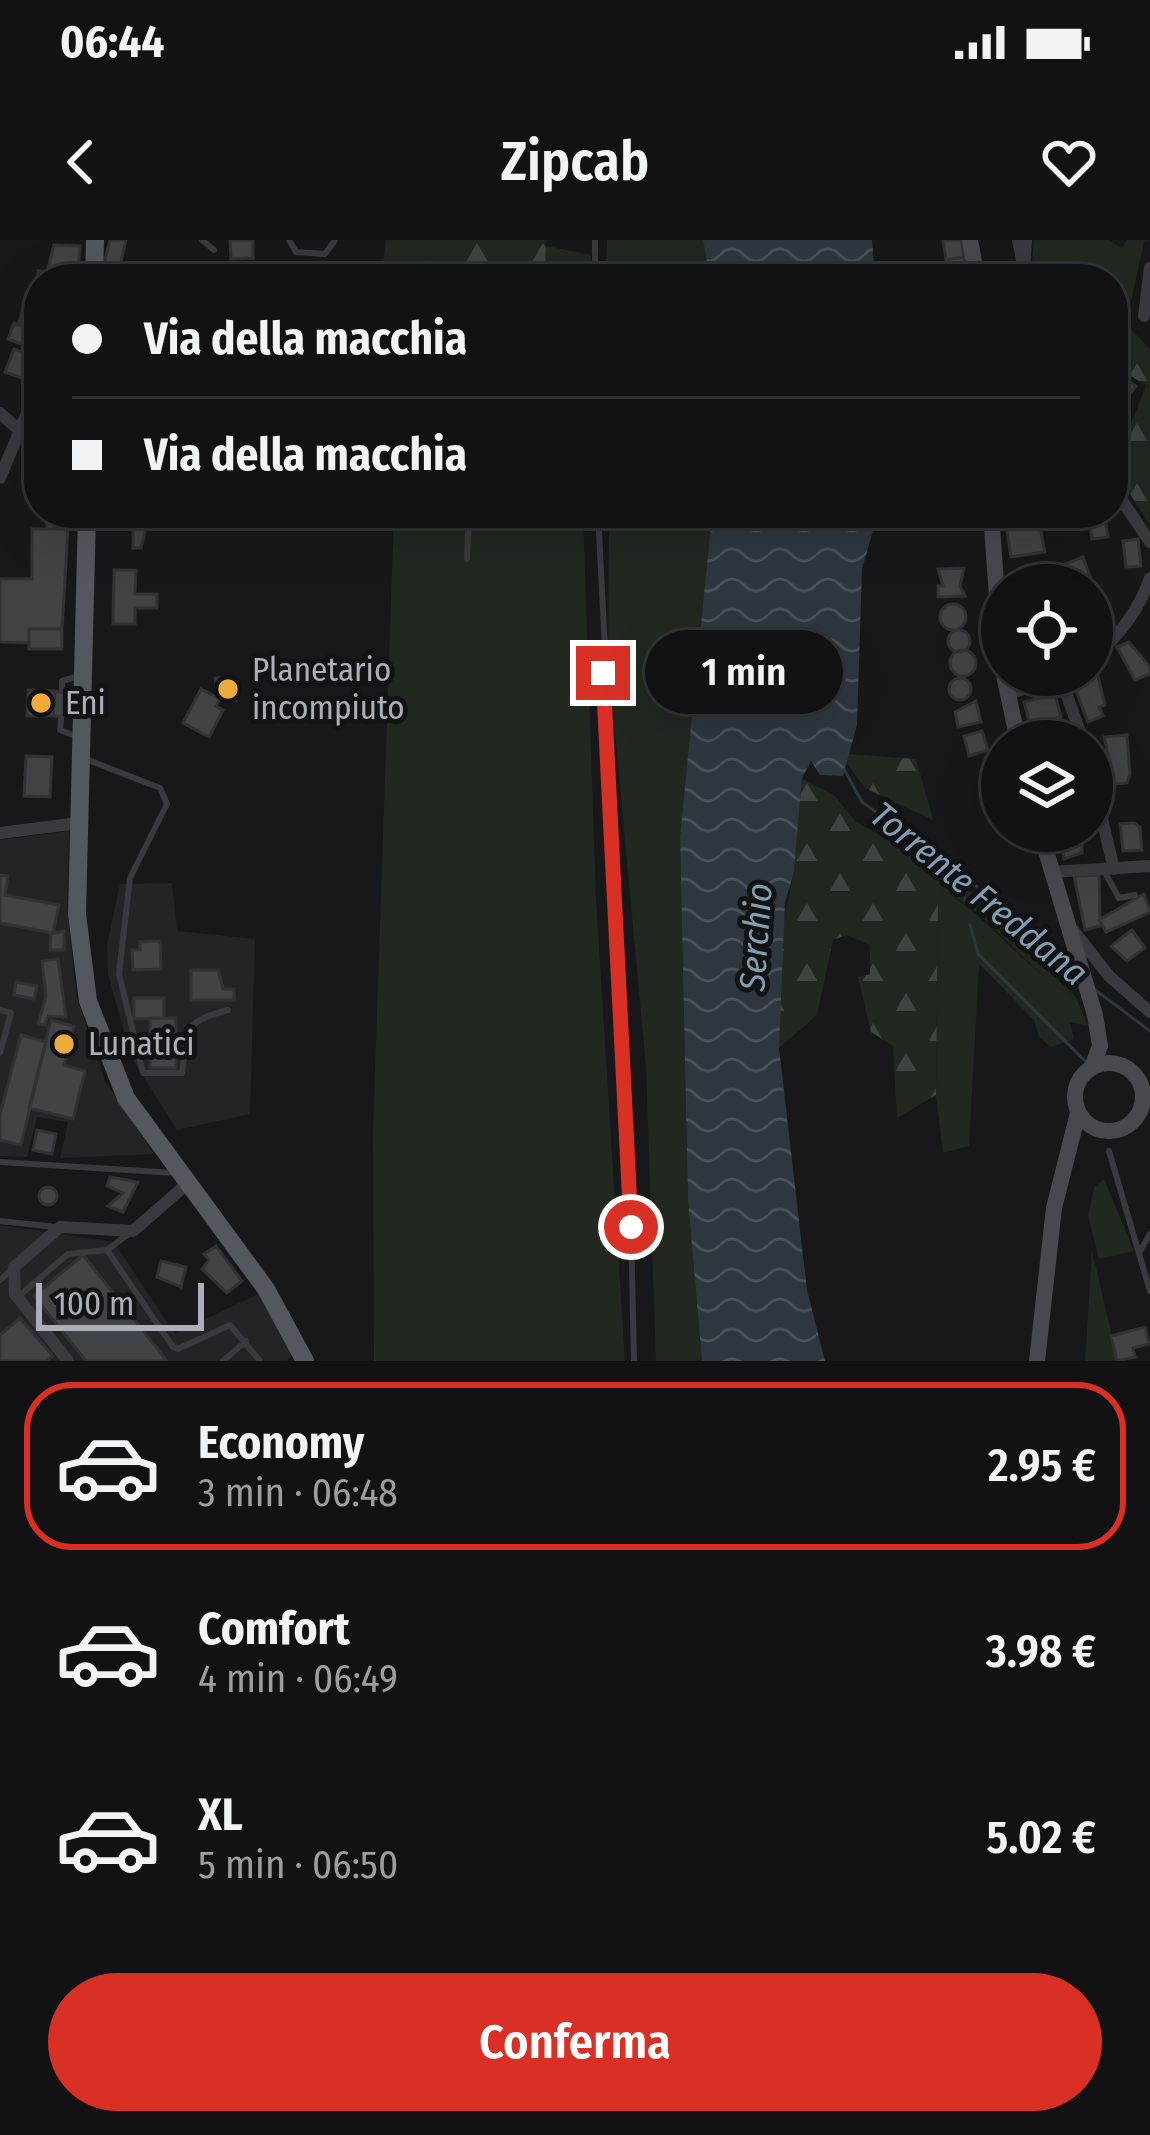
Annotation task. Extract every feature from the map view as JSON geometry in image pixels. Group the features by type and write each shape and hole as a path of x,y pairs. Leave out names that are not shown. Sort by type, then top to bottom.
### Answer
{"main road":[{"path":"87,528 77,927 88,1001 120,1086 276,1304 305,1361"},
{"path":"992,528 995,564"},
{"path":"1037,1361 1054,1208 1078,1113 1076,1087 1092,1067 1100,1046 1083,965 1046,852"},
{"path":"1067,1169 1087,1145 1141,1120 1146,1091 1095,1015"},
{"path":"1092,1067 1126,1067"},
{"path":"1078,1113 1090,1126 1107,1132"}],"street":[{"path":"1144,316 1150,268"},
{"path":"0,413 20,430"},
{"path":"0,476 24,420"},
{"path":"1128,510 1150,542"},
{"path":"1113,639 1140,603 1150,578"},
{"path":"0,833 78,823"},
{"path":"1105,852 1108,869"},
{"path":"1052,872 1150,866"},
{"path":"1083,965 1106,975 1150,1012"},
{"path":"62,1359 18,1298 14,1267 60,1227 133,1231 183,1178"}],"lane":[{"path":"202,240 214,250"},
{"path":"289,240 296,253 325,254 335,240"},
{"path":"467,559 468,528"},
{"path":"599,528 628,1093 634,1361"},
{"path":"62,691 62,681 82,675"},
{"path":"61,717 60,730 80,747 165,794 167,804 130,878 119,974 143,1073 182,1073 188,1027 196,1019 228,1010"},
{"path":"1108,869 1119,898 1135,895"},
{"path":"0,1010 11,1013 0,1053"},
{"path":"1109,1151 1150,1291"},
{"path":"0,1162 183,1178"},
{"path":"0,1221 60,1227"},
{"path":"18,1298 68,1254 107,1250 133,1231"},
{"path":"1139,1253 1150,1234"},
{"path":"107,1250 180,1361"},
{"path":"0,1280 14,1267"},
{"path":"173,1347 178,1349 230,1325 260,1361"},
{"path":"223,1361 246,1341"}],"shaded area":[{"path":"69,831 67,904 76,995 105,1081 154,1154 60,1158 68,1122 37,1117 27,1157 0,1156 0,840"},
{"path":"172,883 177,931 255,939 250,1114 177,1130 131,1057 108,974 107,944 120,884"},
{"path":"0,1225 114,1242 175,1334 260,1293 294,1352 287,1361 0,1361"}],"green space":[{"path":"386,240 470,240 427,264 383,264"},
{"path":"470,240 546,240 545,264 427,264"},
{"path":"607,240 703,240 707,264 606,264"},
{"path":"1034,240 1109,240 1122,248 1127,240 1150,240 1144,242 1130,306 1128,264 1032,264"},
{"path":"546,246 591,255 591,264 545,264"},
{"path":"1128,326 1150,349 1150,525 1128,491 1128,431 1146,386 1131,376"},
{"path":"393,528 584,528 596,900 625,1361 374,1361 373,1131"},
{"path":"609,528 711,528 680,836 688,1201 702,1361 656,1361 646,1067 608,658"},
{"path":"848,754 916,759 933,820 865,788 845,761"},
{"path":"802,778 835,796 855,821 958,880 1076,997 1041,973 979,914 943,890 938,901 936,1095 897,1118 893,1046 871,1032 858,977 870,974 870,945 847,935 833,940 817,1015 779,1048 782,931 794,872"},
{"path":"943,890 1041,974 1076,997 1088,1026 1070,1022 1074,1039 1051,1047 1039,1037 1034,1020 979,964 969,1146 943,1153 936,1095 938,901"},
{"path":"1104,1179 1134,1251 1099,1259 1088,1216 1094,1187"},
{"path":"1092,1251 1118,1361 1085,1361"}],"water":[{"path":"703,240 872,240 874,264 707,264"},
{"name":"Serchio","path":"711,528 874,528 862,569 857,725 843,776 820,775 811,761 802,778 794,872 785,903 779,1048 807,1290 825,1361 702,1361 688,1201 680,836"}],"building":[{"path":"110,240 126,240 121,264 104,264"},
{"path":"230,240 253,240 253,258 231,259"},
{"path":"943,240 961,240 964,257 946,260"},
{"path":"54,245 80,246 79,264 49,264"},
{"path":"964,257 965,264 946,264 946,260"},
{"path":"14,323 24,327 24,345 8,339"},
{"path":"14,349 24,353 24,379 5,372"},
{"path":"133,528 146,528 141,548 133,548"},
{"path":"1040,528 1045,552 1011,557 1007,530"},
{"path":"1090,528 1106,528 1108,537 1092,539"},
{"path":"32,529 68,529 62,629 29,629 29,643 0,642 0,579 32,579"},
{"path":"1138,539 1141,566 1126,567 1123,541"},
{"path":"964,568 960,586 965,596 938,597 938,586 943,586 938,569"},
{"path":"114,570 136,570 135,594 157,594 157,608 135,608 135,624 113,624"},
{"path":"953,604 966,617 953,630 940,617"},
{"path":"29,629 62,629 62,649 29,649"},
{"path":"959,630 970,641 959,652 948,641"},
{"path":"1129,642 1150,667 1150,674 1135,680 1117,647"},
{"path":"963,650 976,663 963,676 950,663"},
{"name":"Planetario incompiuto","path":"227,677 240,692 236,701 216,686 215,678"},
{"path":"960,678 971,689 960,700 949,689"},
{"path":"201,689 220,699 216,706 223,710 209,737 183,723"},
{"name":"Eni","path":"28,690 55,691 53,716 27,716"},
{"path":"55,691 70,692 69,717 53,716"},
{"path":"1056,696 1061,717 1029,720 1024,702"},
{"path":"1078,696 1103,696 1105,705 1099,707 1103,716 1087,720"},
{"path":"976,701 981,722 958,727 955,712"},
{"path":"981,731 981,752 969,756 964,736"},
{"path":"1127,735 1127,783 1115,784 1113,736"},
{"path":"26,756 52,757 50,797 24,796"},
{"path":"1120,824 1140,827 1142,850 1123,851"},
{"path":"0,875 8,876 5,895 59,905 53,933 0,923"},
{"path":"1099,875 1100,926 1085,930 1074,876"},
{"path":"1144,894 1150,912 1106,932 1099,920"},
{"path":"1132,930 1145,948 1127,961 1111,946"},
{"path":"64,931 64,950 50,950 51,934"},
{"path":"160,941 161,969 133,970 132,950 140,950 140,942"},
{"path":"58,959 66,1017 48,1016 45,1025 38,1024 46,996 42,961"},
{"path":"191,970 218,970 223,989 234,989 234,1000 191,1000"},
{"path":"16,982 37,986 34,999 14,995"},
{"path":"134,998 164,998 164,1018 134,1019"},
{"path":"150,1018 176,1018 176,1068 150,1068"},
{"path":"51,1020 74,1026 64,1065 85,1071 73,1119 29,1108"},
{"path":"21,1035 46,1042 21,1145 0,1140 0,1114"},
{"path":"37,1130 56,1134 52,1154 33,1150"},
{"path":"110,1177 138,1182 123,1212 108,1206 123,1193 107,1186"},
{"path":"48,1187 57,1196 48,1205 39,1196"},
{"path":"216,1246 242,1281 227,1293 202,1269 209,1260 204,1254"},
{"path":"83,1255 167,1361 86,1361 34,1296"},
{"path":"161,1261 186,1267 181,1287 157,1277"},
{"path":"20,1318 53,1356 46,1361 0,1361 0,1335"},
{"path":"1145,1327 1149,1344 1133,1348 1135,1357 1117,1361 1111,1336"}],"waterway":[{"name":"Torrente Freddana","path":"844,769 862,802 963,874 1072,972"},
{"path":"963,878 965,900"},
{"path":"970,925 978,954 1085,1061"},
{"name":"Torrente Freddana","path":"1094,989 1150,1031"}],"place":[{"name":"Planetario incompiuto","path":"228,689"},
{"name":"Eni","path":"41,703"},
{"name":"Lunatici","path":"64,1044"}],"route":[{"path":"603,673 628,1093 631,1227"}]}
